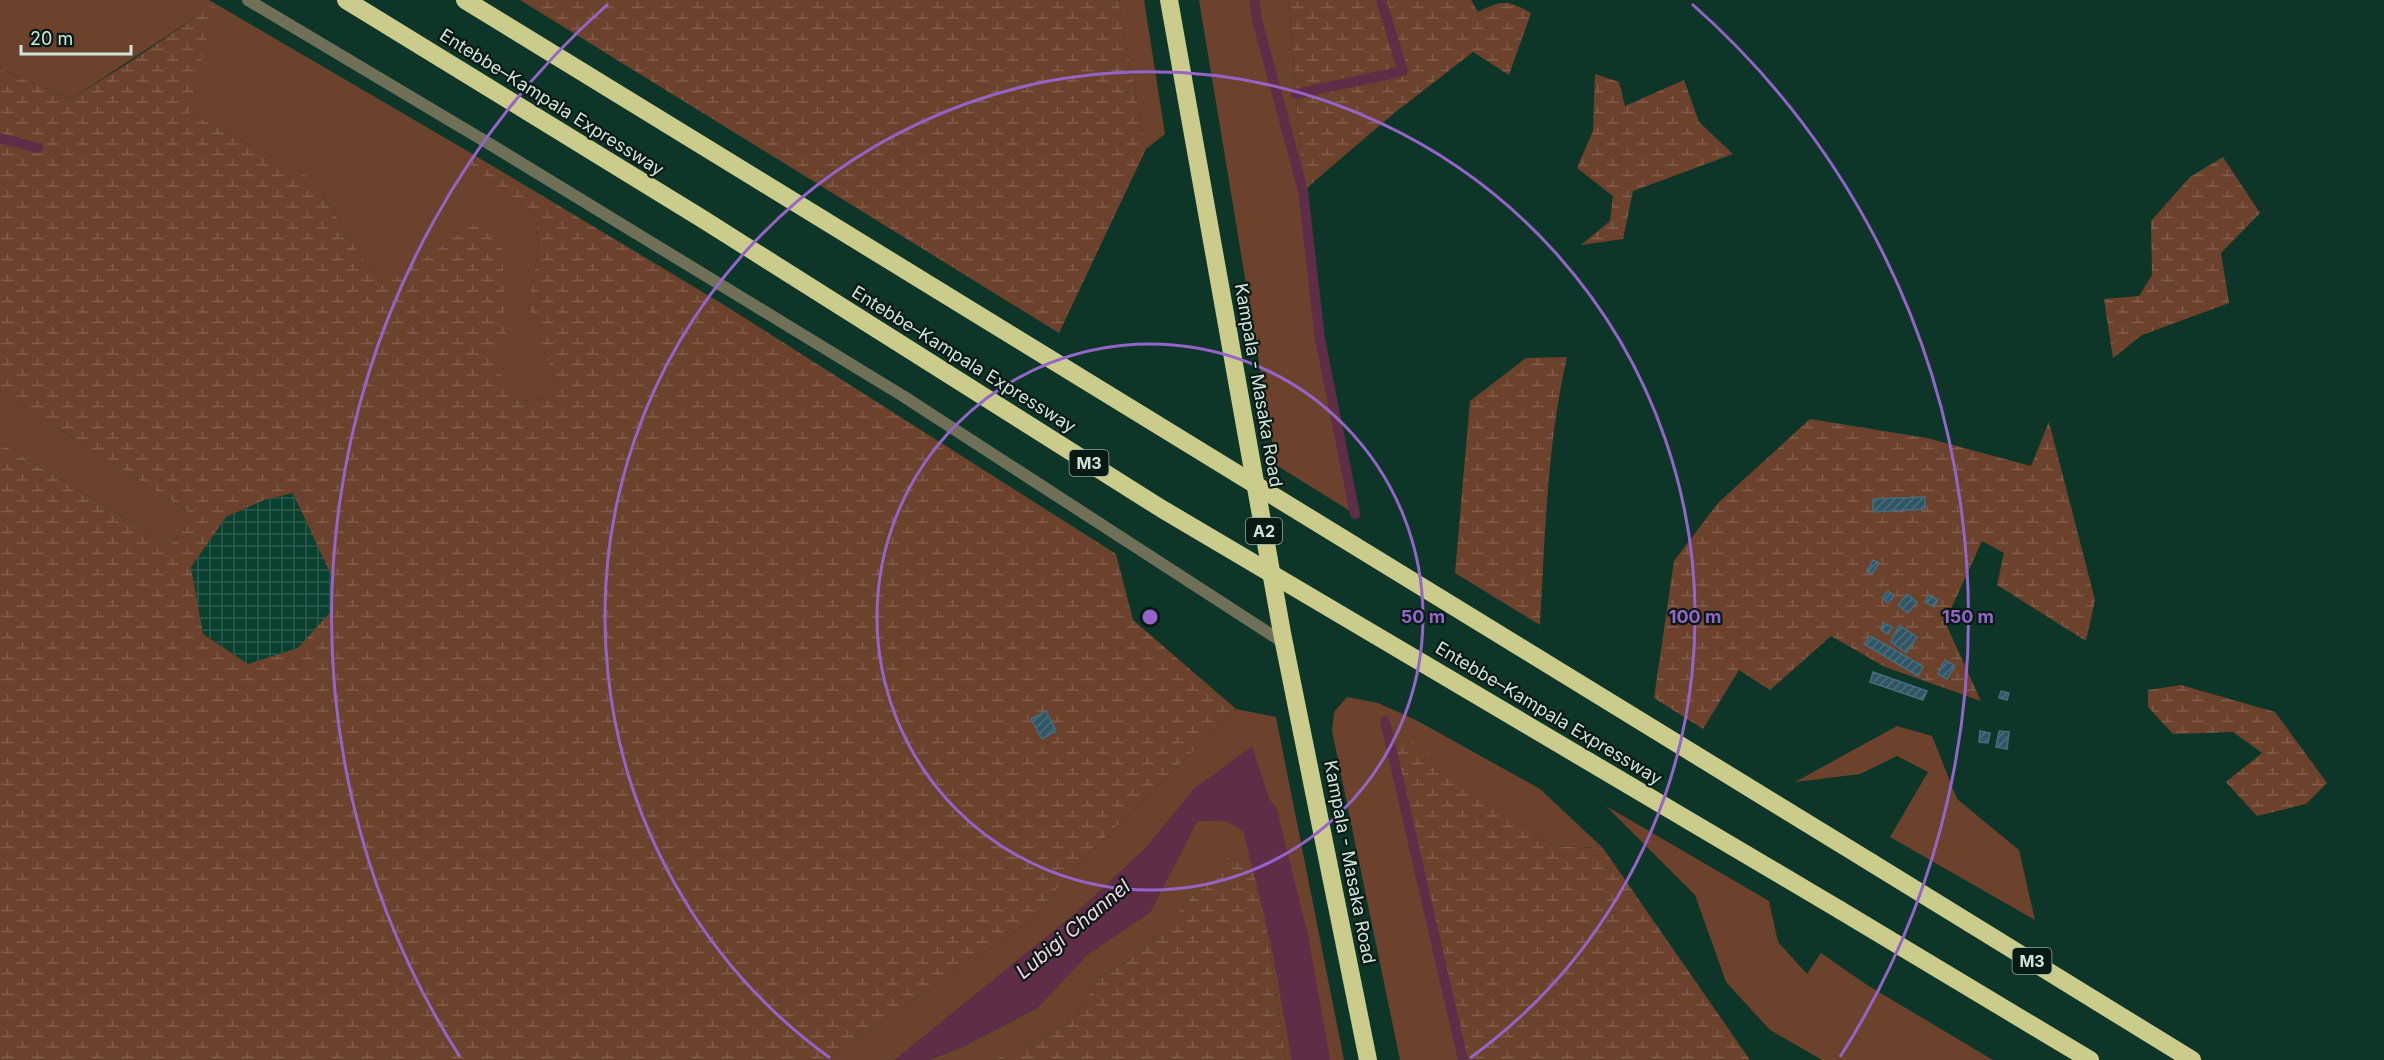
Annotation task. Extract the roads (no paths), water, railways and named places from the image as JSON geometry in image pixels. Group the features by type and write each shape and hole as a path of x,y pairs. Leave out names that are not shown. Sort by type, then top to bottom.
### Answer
{"highway":[{"name":"Entebbe–Kampala Expressway","path":"346,0 700,218 1162,509 2090,1060"},
{"name":"M3","path":"465,0 2192,1060"},
{"name":"Kampala - Masaka Road","path":"1169,0 1284,643 1368,1060"}],"street":[{"path":"248,0 493,146 903,396 1284,643"}],"water":[{"path":"1252,746 1271,804 1250,834 1223,820 1197,821 1150,912 1088,954 1037,1008 962,1047 929,1060 895,1060 1082,908 1146,848 1195,788"}],"waterway":[{"path":"1254,0 1257,20 1303,191 1320,339 1355,514"},
{"path":"1296,94 1403,71 1381,0"},
{"path":"0,138 38,148"},
{"path":"1385,721 1463,1060"},
{"name":"Lubigi Channel","path":"1217,802 1230,801 1259,816 1289,937 1311,1060"}]}
